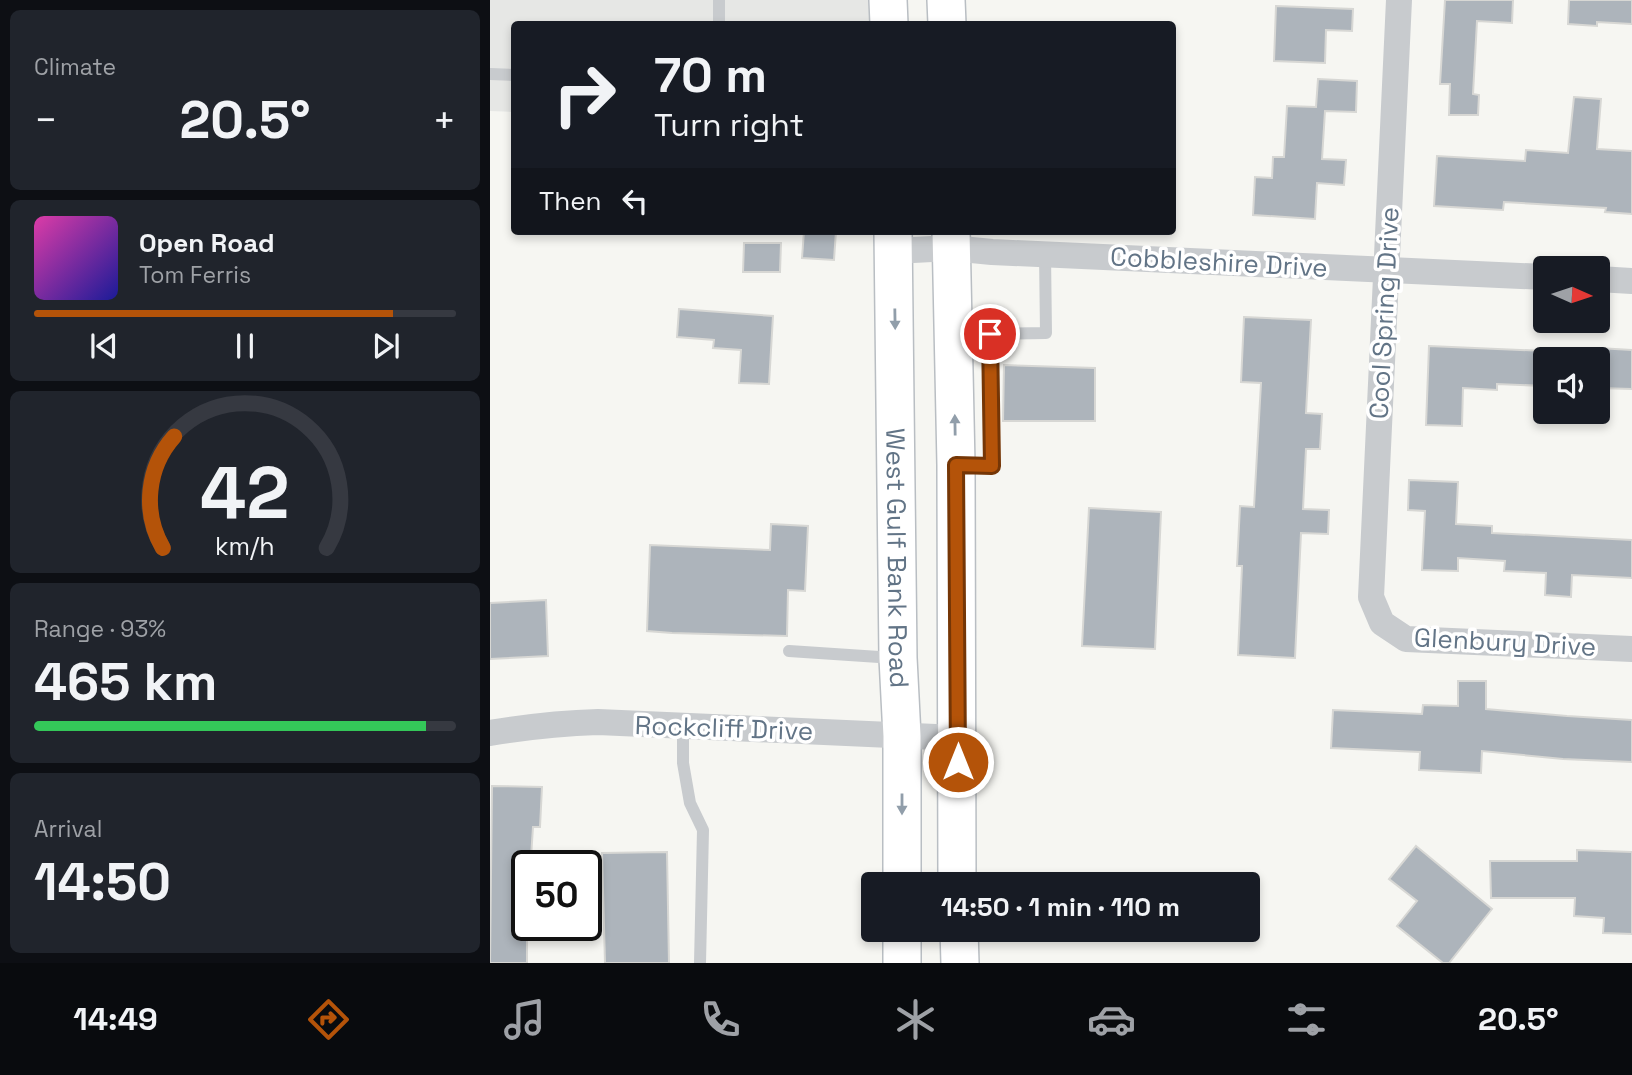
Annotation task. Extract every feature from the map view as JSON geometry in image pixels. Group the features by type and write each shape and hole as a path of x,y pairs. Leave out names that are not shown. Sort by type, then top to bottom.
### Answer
{"main road":[{"path":"888,0 889,21"},
{"path":"946,0 947,21"},
{"path":"951,240 956,465 957,872"},
{"name":"West Gulf Bank Road","path":"894,241 902,872"},
{"path":"902,942 902,963"},
{"path":"959,942 960,963"}],"street":[{"name":"Cool Spring Drive","path":"1382,623 1371,597 1399,0"},
{"name":"Cobbleshire Drive","path":"894,241 951,240 1045,254 1533,276"},
{"path":"1610,280 1632,281"},
{"name":"Glenbury Drive","path":"1382,623 1406,639 1632,649"},
{"name":"Rockcliff Drive","path":"490,733 531,726 598,722 958,738"}],"lane":[{"path":"719,0 719,21"},
{"path":"490,74 511,75"},
{"path":"956,465 992,466 990,334 1046,333 1045,254"},
{"path":"789,651 898,658"},
{"path":"683,726 685,776 690,803 702,830 700,963"}],"shaded area":[{"path":"490,0 887,0 887,21 511,21 511,112 490,111"}],"building":[{"path":"1445,0 1513,0 1512,23 1477,21 1473,94 1479,95 1478,115 1449,115 1450,84 1440,84"},
{"path":"1569,0 1632,0 1632,24 1568,24"},
{"path":"1276,6 1353,9 1352,31 1326,30 1325,63 1274,61"},
{"path":"1318,79 1357,81 1356,112 1325,111 1322,159 1346,160 1344,185 1317,183 1315,219 1253,215 1255,177 1272,178 1273,157 1284,157 1287,106 1316,107"},
{"path":"1574,97 1601,99 1597,149 1632,151 1632,214 1605,212 1606,208 1504,202 1503,210 1434,206 1437,156 1525,161 1526,150 1568,153"},
{"path":"804,235 836,235 834,260 802,258"},
{"path":"744,243 781,243 780,272 743,272"},
{"path":"679,309 773,316 769,384 739,383 741,350 713,348 714,340 677,337"},
{"path":"1244,317 1311,320 1306,413 1322,414 1320,449 1306,449 1303,509 1329,510 1328,534 1301,533 1295,658 1238,655 1242,566 1237,566 1240,506 1254,507 1261,383 1241,382"},
{"path":"1429,346 1533,350 1533,386 1497,384 1497,390 1463,388 1462,426 1426,425"},
{"path":"1610,349 1632,350 1632,389 1610,388"},
{"path":"1004,365 1095,368 1095,421 1003,421"},
{"path":"1409,480 1458,482 1456,524 1492,526 1492,533 1632,540 1632,578 1572,575 1571,597 1545,595 1546,573 1504,571 1505,561 1458,558 1458,571 1422,570 1425,511 1408,510"},
{"path":"1089,508 1161,512 1155,649 1082,646"},
{"path":"771,524 808,526 805,591 788,590 787,636 647,631 650,545 770,550"},
{"path":"546,600 548,656 490,659 490,603"},
{"path":"1458,681 1486,681 1486,709 1632,720 1632,762 1482,751 1481,773 1419,770 1420,752 1331,748 1333,710 1422,714 1423,705 1458,706"},
{"path":"492,786 542,787 540,827 533,827 531,850 511,850 511,941 527,941 527,963 490,963"},
{"path":"1416,846 1492,909 1449,963 1443,963 1397,926 1417,901 1389,879"},
{"path":"1577,850 1632,852 1632,934 1603,933 1604,918 1574,916 1575,898 1491,898 1490,861 1577,861"},
{"path":"667,852 669,963 605,963 602,853"}],"route":[{"path":"958,762 956,465 992,466 990,334"}]}
